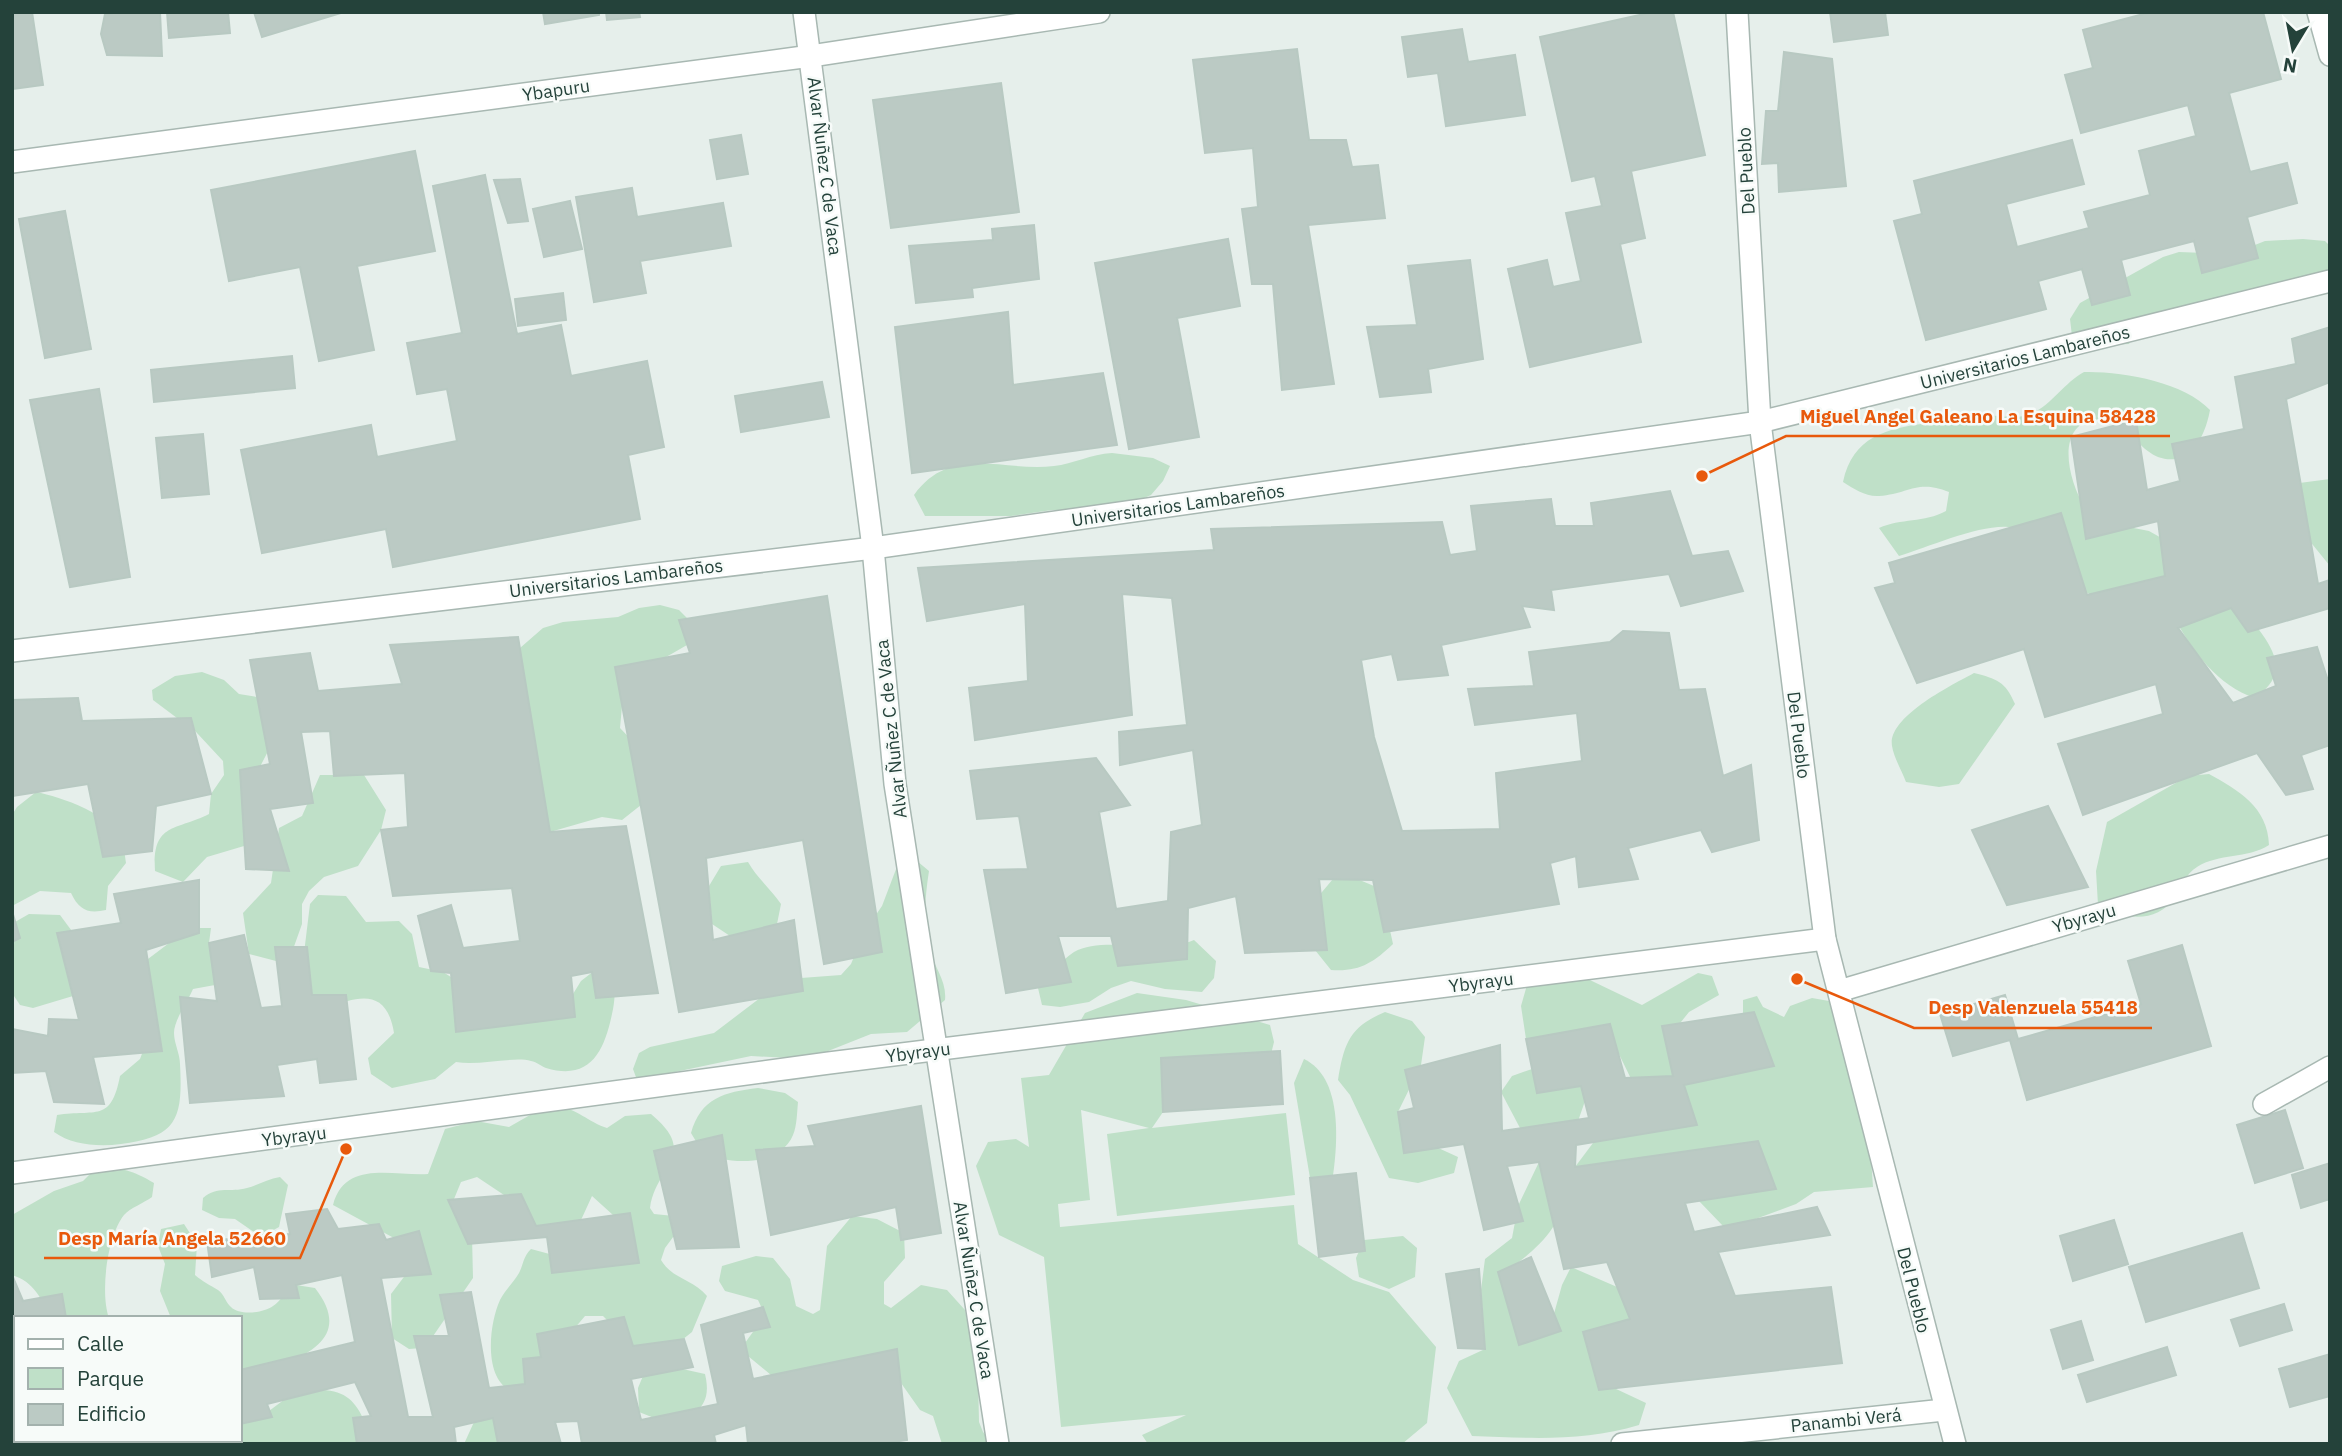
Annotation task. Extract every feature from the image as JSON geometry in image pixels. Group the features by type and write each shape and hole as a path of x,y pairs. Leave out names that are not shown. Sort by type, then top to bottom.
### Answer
{"street":[{"name":"Alvar Ñuñez C de Vaca","path":"804,12 873,548 895,784 998,1444"},
{"name":"Ybapuru","path":"12,162 811,56 1099,12"},
{"name":"Del Pueblo","path":"1737,12 1760,422 1825,939 1955,1444"},
{"path":"2318,12 2330,55"},
{"name":"Universitarios Lambareños","path":"12,650 873,548 1760,422 2330,281"},
{"name":"Ybyrayu","path":"1839,991 2330,846"},
{"name":"Ybyrayu","path":"12,1173 935,1049 1825,939"},
{"path":"2264,1104 2330,1067"},
{"name":"Panambi Verá","path":"1622,1444 1944,1409"}],"green space":[{"path":"2265,241 2325,241 2330,246 2330,269 2299,288 2145,318 2129,344 2109,345 2072,336 2070,319 2080,303 2163,257 2179,252 2232,254"},
{"path":"2084,372 2134,376 2169,385 2199,400 2210,410 2196,445 2186,455 2175,459 2162,458 2149,452 2125,424 2101,420 2084,423 2073,433 2069,448 2069,466 2082,503 2093,520 2149,531 2165,540 2249,618 2273,653 2276,668 2272,682 2255,698 2229,685 2207,666 2174,617 2090,595 2072,582 2039,543 2019,530 2008,527 1983,529 1899,556 1879,528 1946,511 1949,492 1921,487 1874,496 1860,492 1843,482 1855,454 1863,445 1885,432 1959,416 2024,416 2041,409"},
{"path":"1112,453 1153,458 1170,466 1163,481 1151,495 1133,503 1094,510 1052,510 1011,516 925,516 914,495 929,479 944,470 961,465 1054,466"},
{"path":"2330,479 2330,566 2304,534 2284,485"},
{"path":"660,605 679,610 694,625 687,645 647,668 633,682 622,706 620,728 640,749 646,801 622,820 602,817 550,832 534,807 541,774 532,761 514,664 520,648 543,628 563,622 618,617 639,608"},
{"path":"202,672 224,680 239,694 257,697 274,712 278,732 250,786 244,846 207,857 183,882 155,871 158,844 168,831 209,814 211,794 224,775 223,761 184,719 177,718 153,700 152,690 175,676"},
{"path":"1974,673 1999,682 2008,690 2015,704 1959,784 1939,787 1906,782 1892,746 1893,735 1910,713 1923,703"},
{"path":"2209,774 2250,801 2263,820 2269,845 2197,867 2167,906 2149,916 2118,914 2098,905 2096,871 2107,822 2188,776"},
{"path":"320,775 364,775 386,810 381,830 358,866 324,877 309,891 302,904 302,924 291,955 276,961 249,954 243,913 271,883 279,828 302,816"},
{"path":"36,792 85,808 108,823 122,841 126,863 108,886 106,910 85,909 71,893 40,891 12,906 12,815 17,807"},
{"path":"917,861 929,871 926,929 929,948 944,987 945,1000 907,1032 871,1034 808,1059 751,1056 637,1080 633,1069 639,1053 650,1047 714,1033 760,998 801,978 841,975 851,964 864,932 882,906 898,864"},
{"path":"748,862 781,904 777,924 742,944 712,924 709,886 721,866"},
{"path":"1350,876 1374,886 1388,898 1388,921 1393,944 1358,968 1331,970 1307,940 1300,918 1333,879"},
{"path":"318,895 346,896 366,922 399,921 412,934 419,967 443,972 462,984 573,994 581,981 603,964 611,974 615,993 609,1028 599,1051 584,1067 561,1071 524,1060 456,1062 435,1079 392,1088 371,1074 368,1058 394,1033 385,1009 370,999 351,1000 328,1008 300,986 310,904"},
{"path":"29,914 60,915 77,938 73,996 33,1008 20,1005 12,993 15,922"},
{"path":"189,928 211,928 209,943 215,985 193,989 176,1022 174,1037 180,1060 181,1083 180,1099 173,1122 154,1136 112,1145 77,1142 54,1132 57,1115 100,1111 106,1107 112,1101 120,1076 140,1059 149,1035 143,975 148,959"},
{"path":"1194,940 1216,961 1214,978 1202,992 1165,989 1131,981 1111,988 1089,1002 1060,1007 1042,1005 1038,988 1074,952 1100,945 1164,946"},
{"path":"1569,970 1642,1005 1698,973 1712,976 1719,995 1689,1012 1665,1042 1673,1076 1722,1077 1760,1069 1743,1028 1743,1000 1757,996 1763,1007 1784,1017 1790,1006 1812,998 1829,1001 1868,1116 1873,1187 1814,1192 1796,1204 1750,1221 1723,1226 1699,1201 1575,1167 1635,1087 1617,1050 1550,1045 1526,1039 1521,1006 1527,985"},
{"path":"1137,993 1186,1000 1270,1025 1274,1042 1269,1062 1180,1073 1163,1112 1152,1128 1286,1113 1295,1195 1117,1216 1107,1134 1149,1128 1081,1110 1090,1200 1058,1204 1060,1227 1294,1205 1298,1244 1353,1280 1389,1292 1436,1347 1427,1423 1402,1444 1148,1444 1142,1435 1186,1415 1061,1427 1044,1257 999,1235 976,1166 988,1142 1016,1139 1029,1147 1021,1078 1049,1075 1085,1013"},
{"path":"1385,1012 1412,1021 1425,1037 1421,1065 1398,1112 1401,1131 1458,1157 1454,1173 1418,1183 1389,1178 1350,1095 1338,1080 1350,1038 1363,1024"},
{"path":"1304,1059 1316,1068 1331,1094 1336,1128 1333,1175 1310,1178 1294,1083"},
{"path":"1532,1069 1581,1086 1585,1101 1577,1124 1562,1133 1520,1128 1501,1092 1512,1076"},
{"path":"758,1088 785,1093 798,1102 793,1135 786,1145 766,1158 753,1160 726,1160 703,1153 691,1133 701,1112 708,1104 724,1095"},
{"path":"557,1107 571,1110 607,1128 625,1116 651,1114 665,1128 674,1150 650,1208 654,1214 674,1216 679,1229 665,1248 661,1260 671,1271 707,1296 692,1332 663,1355 633,1346 603,1316 585,1316 520,1393 508,1389 499,1380 494,1369 491,1340 500,1300 519,1273 531,1249 557,1256 613,1215 592,1196 581,1220 571,1228 536,1226 527,1207 515,1194 504,1195 477,1177 461,1182 454,1199 472,1236 473,1278 429,1342 422,1348 409,1349 392,1338 391,1294 410,1269 405,1244 333,1205 339,1191 348,1181 359,1176 371,1173 428,1174 445,1129 476,1121 509,1127 530,1115"},
{"path":"1539,1162 1569,1189 1561,1213 1549,1232 1535,1249 1515,1265 1548,1335 1562,1285 1571,1267 1631,1293 1630,1319 1597,1380 1646,1403 1639,1425 1598,1434 1556,1438 1472,1436 1447,1388 1459,1361 1485,1349 1481,1290 1485,1259 1512,1238 1518,1206"},
{"path":"97,1167 127,1170 154,1183 152,1197 124,1215 113,1236 105,1280 108,1316 50,1316 31,1286 12,1275 12,1215 54,1191 83,1181"},
{"path":"280,1177 288,1185 279,1227 261,1237 235,1219 219,1218 202,1210 203,1198 208,1194 219,1190 247,1188"},
{"path":"852,1216 877,1219 904,1233 905,1258 884,1282 884,1304 891,1308 921,1285 947,1290 965,1310 978,1376 979,1422 983,1432 994,1444 942,1444 933,1416 920,1410 901,1383 771,1375 748,1356 745,1343 765,1315 758,1300 725,1291 719,1281 722,1266 756,1256 773,1258 790,1279 796,1306 813,1314 820,1310 827,1246"},
{"path":"184,1224 197,1244 195,1275 220,1292 229,1305 240,1312 252,1313 269,1308 296,1285 315,1288 328,1313 327,1333 321,1342 301,1356 259,1372 242,1372 242,1316 170,1316 160,1291 165,1264 158,1246 161,1229"},
{"path":"1403,1236 1417,1248 1415,1277 1389,1289 1359,1277 1356,1258 1364,1240"},
{"path":"669,1366 705,1374 707,1384 702,1405 677,1427 639,1412 638,1388 645,1371"},
{"path":"322,1390 337,1392 349,1398 365,1422 358,1444 175,1444 242,1442 242,1422 269,1411 285,1399"},
{"path":"493,1418 507,1427 515,1444 464,1444 474,1422"}],"building":[{"path":"12,12 32,12 43,85 12,89"},
{"path":"160,12 162,56 107,55 101,34 105,14"},
{"path":"167,12 228,12 230,33 169,38"},
{"path":"254,12 344,12 262,37"},
{"path":"543,12 599,12 599,15 545,24"},
{"path":"606,12 639,12 640,17 607,20"},
{"path":"1653,12 1673,12 1705,155 1631,171 1645,238 1620,244 1641,342 1530,367 1508,269 1547,260 1553,287 1581,281 1566,213 1602,206 1595,176 1572,181 1540,37"},
{"path":"1830,12 1885,12 1888,35 1834,42"},
{"path":"2151,12 2263,12 2281,79 2229,93 2250,172 2287,163 2297,203 2247,217 2258,258 2202,273 2194,241 2121,260 2130,295 2092,305 2082,269 2038,281 2046,309 1926,340 1894,221 1922,214 1914,181 2072,140 2084,184 2006,204 2017,247 2089,228 2084,212 2150,195 2139,151 2196,136 2188,105 2081,133 2065,75 2093,68 2083,30"},
{"path":"1462,29 1468,62 1515,55 1525,115 1446,126 1438,73 1408,77 1402,37"},
{"path":"1297,49 1309,140 1346,140 1352,167 1378,165 1385,218 1308,225 1334,384 1282,390 1273,284 1252,284 1242,209 1258,207 1253,148 1205,153 1193,60"},
{"path":"1784,52 1832,59 1846,186 1779,192 1778,163 1762,164 1766,111 1778,111"},
{"path":"1001,83 1019,212 891,228 873,100"},
{"path":"741,135 748,174 717,179 710,140"},
{"path":"415,151 435,251 357,266 374,350 319,361 300,267 229,281 211,190"},
{"path":"485,175 517,334 561,325 571,376 647,361 664,447 628,455 640,519 393,567 386,529 262,553 241,450 371,425 377,457 457,441 447,389 417,394 407,343 462,333 433,186"},
{"path":"520,179 528,221 508,223 494,180"},
{"path":"632,188 637,217 723,203 731,246 640,261 646,293 594,302 576,197"},
{"path":"570,201 582,249 544,257 533,209"},
{"path":"65,211 91,349 45,358 19,219"},
{"path":"1034,225 1039,279 972,288 973,297 916,303 909,246 993,240 992,229"},
{"path":"1228,239 1240,306 1177,318 1199,437 1129,449 1095,263"},
{"path":"1470,260 1483,359 1428,369 1431,392 1380,397 1367,327 1417,325 1408,266"},
{"path":"563,293 566,320 518,326 515,299"},
{"path":"1008,312 1013,385 1103,373 1117,445 912,473 895,327"},
{"path":"2330,327 2330,382 2286,399 2318,584 2330,580 2330,608 2248,632 2231,608 2178,628 2233,703 2276,686 2267,658 2317,647 2330,687 2330,745 2301,755 2313,789 2286,795 2257,753 2083,815 2058,744 2163,714 2156,684 2045,717 2024,649 1917,683 1875,588 1895,583 1889,563 2061,513 2087,595 2165,576 2158,521 2086,539 2071,437 2136,420 2147,490 2180,481 2172,444 2244,429 2235,377 2296,364 2292,339"},
{"path":"292,356 295,388 154,402 151,370"},
{"path":"822,382 829,417 741,432 735,396"},
{"path":"99,389 130,577 70,587 30,400"},
{"path":"203,434 209,494 162,498 156,438"},
{"path":"1670,491 1692,556 1728,551 1743,591 1681,606 1669,574 1551,590 1554,610 1522,606 1530,627 1441,645 1448,675 1398,680 1392,654 1361,660 1374,737 1402,831 1500,829 1496,773 1582,761 1577,713 1475,725 1468,689 1534,686 1529,652 1610,642 1623,631 1669,633 1679,690 1705,689 1723,776 1751,765 1759,840 1712,852 1701,830 1628,848 1638,879 1579,887 1576,856 1550,863 1559,904 1384,932 1373,880 1319,879 1327,950 1245,953 1236,896 1188,908 1187,959 1118,966 1111,936 1058,936 1071,982 1006,993 984,870 1028,869 1019,816 977,819 970,771 1096,758 1130,805 1099,812 1116,909 1168,901 1171,832 1202,825 1193,750 1120,765 1119,732 1187,725 1172,598 1122,594 1132,715 975,740 969,688 1028,681 1025,604 927,621 918,568 1214,550 1211,529 1442,522 1450,555 1477,551 1471,506 1551,499 1555,526 1594,526 1591,503"},
{"path":"827,596 882,952 824,964 803,840 706,858 713,940 794,920 803,991 679,1012 615,667 690,653 679,620"},
{"path":"518,637 550,832 626,826 658,993 596,998 592,972 571,976 575,1017 456,1032 451,973 431,971 418,916 451,905 463,948 520,941 512,888 393,896 381,830 408,827 405,773 334,776 330,731 301,732 313,803 270,809 289,871 246,869 240,770 270,764 250,660 310,653 318,691 402,684 390,645"},
{"path":"78,698 82,721 191,718 211,794 156,806 152,851 103,857 88,784 12,796 12,700"},
{"path":"2048,806 2088,887 2007,905 1972,830"},
{"path":"199,880 199,933 146,950 162,1051 93,1057 104,1104 54,1102 46,1071 12,1073 12,1029 48,1036 49,1019 79,1020 57,933 121,923 114,894"},
{"path":"12,911 20,938 12,942"},
{"path":"244,935 261,1008 282,1006 275,947 307,947 312,995 346,995 356,1079 320,1083 317,1059 277,1065 284,1096 190,1103 180,997 217,1001 209,943"},
{"path":"2182,945 2211,1046 2027,1100 2010,1040 1953,1056 1940,1014 2005,995 2018,1039 2141,1004 2128,961"},
{"path":"1754,1012 1774,1066 1684,1085 1697,1125 1576,1145 1575,1167 1758,1141 1776,1189 1685,1203 1694,1232 1817,1207 1830,1235 1718,1252 1735,1296 1831,1287 1842,1363 1599,1390 1583,1332 1630,1319 1607,1262 1564,1269 1539,1162 1507,1166 1523,1221 1484,1230 1464,1144 1404,1153 1398,1112 1414,1108 1405,1070 1500,1045 1502,1131 1589,1118 1581,1086 1537,1093 1526,1039 1610,1024 1625,1078 1673,1076 1662,1026"},
{"path":"1280,1051 1283,1104 1163,1112 1161,1058"},
{"path":"921,1106 941,1233 901,1240 896,1207 771,1235 756,1150 815,1146 808,1126"},
{"path":"2285,1110 2303,1168 2255,1183 2237,1125"},
{"path":"722,1135 739,1247 677,1249 654,1151"},
{"path":"2330,1163 2330,1199 2301,1208 2292,1175"},
{"path":"1356,1173 1365,1251 1319,1257 1310,1178"},
{"path":"521,1194 536,1226 630,1213 639,1263 552,1273 547,1237 468,1244 448,1200"},
{"path":"327,1209 338,1229 379,1224 386,1240 419,1231 431,1274 381,1278 408,1417 433,1417 414,1336 449,1336 440,1295 471,1292 489,1388 525,1384 523,1359 541,1357 537,1334 624,1317 633,1346 684,1339 693,1367 631,1379 641,1420 718,1404 701,1325 763,1307 770,1327 743,1333 753,1379 897,1349 907,1440 880,1444 748,1444 746,1425 714,1435 716,1444 582,1444 578,1421 555,1422 561,1444 498,1444 493,1418 454,1427 456,1444 357,1444 353,1418 371,1416 355,1382 267,1404 272,1417 242,1424 242,1370 355,1342 342,1275 296,1285 299,1298 260,1299 254,1267 212,1277 207,1241 290,1234 286,1214"},
{"path":"2114,1220 2128,1264 2073,1281 2060,1236"},
{"path":"2242,1233 2259,1288 2146,1322 2129,1267"},
{"path":"1531,1257 1561,1331 1519,1345 1498,1272"},
{"path":"1479,1269 1485,1349 1458,1348 1446,1274"},
{"path":"12,1275 23,1301 62,1294 66,1316 14,1316 12,1424"},
{"path":"2284,1304 2292,1330 2240,1346 2231,1320"},
{"path":"2081,1321 2093,1360 2063,1369 2051,1330"},
{"path":"2167,1347 2176,1375 2087,1402 2078,1375"},
{"path":"2330,1354 2330,1396 2290,1407 2279,1369"},
{"path":"192,1442 193,1444 106,1444"}],"place":[{"name":"Miguel Angel Galeano La Esquina 58428","path":"1702,476"},
{"name":"Desp Valenzuela 55418","path":"1797,979"},
{"name":"Desp María Angela 52660","path":"346,1149"}]}
